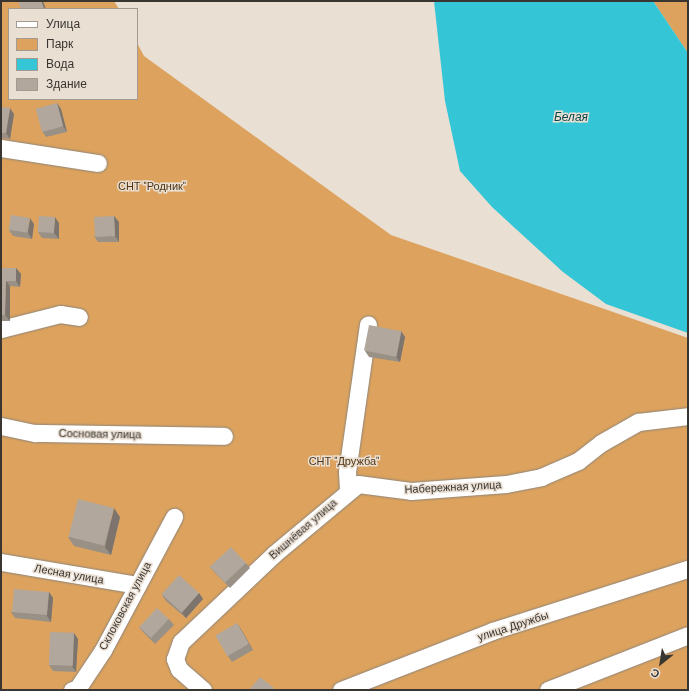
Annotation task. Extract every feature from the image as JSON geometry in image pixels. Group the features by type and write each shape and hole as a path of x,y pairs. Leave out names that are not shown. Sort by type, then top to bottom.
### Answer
{"street":[{"path":"1,148 98,163"},
{"path":"1,329 60,314 79,317"},
{"name":"Вишнёвая улица","path":"203,690 179,669 175,659 181,642 348,490 346,472 368,324"},
{"name":"Набережная улица","path":"348,490 358,484 411,491 520,481 578,461 601,443 638,422 688,416"},
{"name":"Сосновая улица","path":"1,426 35,433 224,436"},
{"name":"Склоковская улица","path":"72,690 77,689 103,650 174,517"},
{"name":"Лесная улица","path":"1,562 137,585"},
{"name":"улица Дружбы","path":"341,690 492,631 688,569"},
{"path":"548,690 688,635"}],"green space":[{"name":"СНТ \"Дружба\"","path":"1,1 114,1 118,8 8,8 8,100 138,100 138,45 144,56 391,235 688,338 688,690 1,690"},
{"path":"653,1 688,1 688,53"}],"water":[{"name":"Белая","path":"434,1 653,1 688,53 688,333 606,304 563,272 492,207 460,171 445,101"}],"building":[{"path":"18,1 41,1 44,8 21,8"},
{"path":"57,103 63,126 42,132 36,109"},
{"path":"1,107 10,108 6,133 1,133"},
{"path":"11,215 30,218 27,233 9,230"},
{"path":"39,216 55,217 54,233 38,232"},
{"path":"114,216 115,236 95,237 94,217"},
{"path":"1,268 16,268 16,281 6,281 5,315 1,315"},
{"path":"369,325 401,331 396,357 364,351"},
{"path":"78,499 114,508 104,546 69,537"},
{"path":"231,547 246,563 225,583 210,567"},
{"path":"179,575 199,593 182,612 162,594"},
{"path":"14,589 49,592 47,615 12,612"},
{"path":"157,608 169,619 151,638 139,627"},
{"path":"237,623 249,644 227,656 215,636"},
{"path":"50,632 74,633 73,666 49,665"},
{"path":"260,677 274,688 272,690 249,690"}],"park label":[{"name":"СНТ \"Родник\"","path":"152,186"}]}
